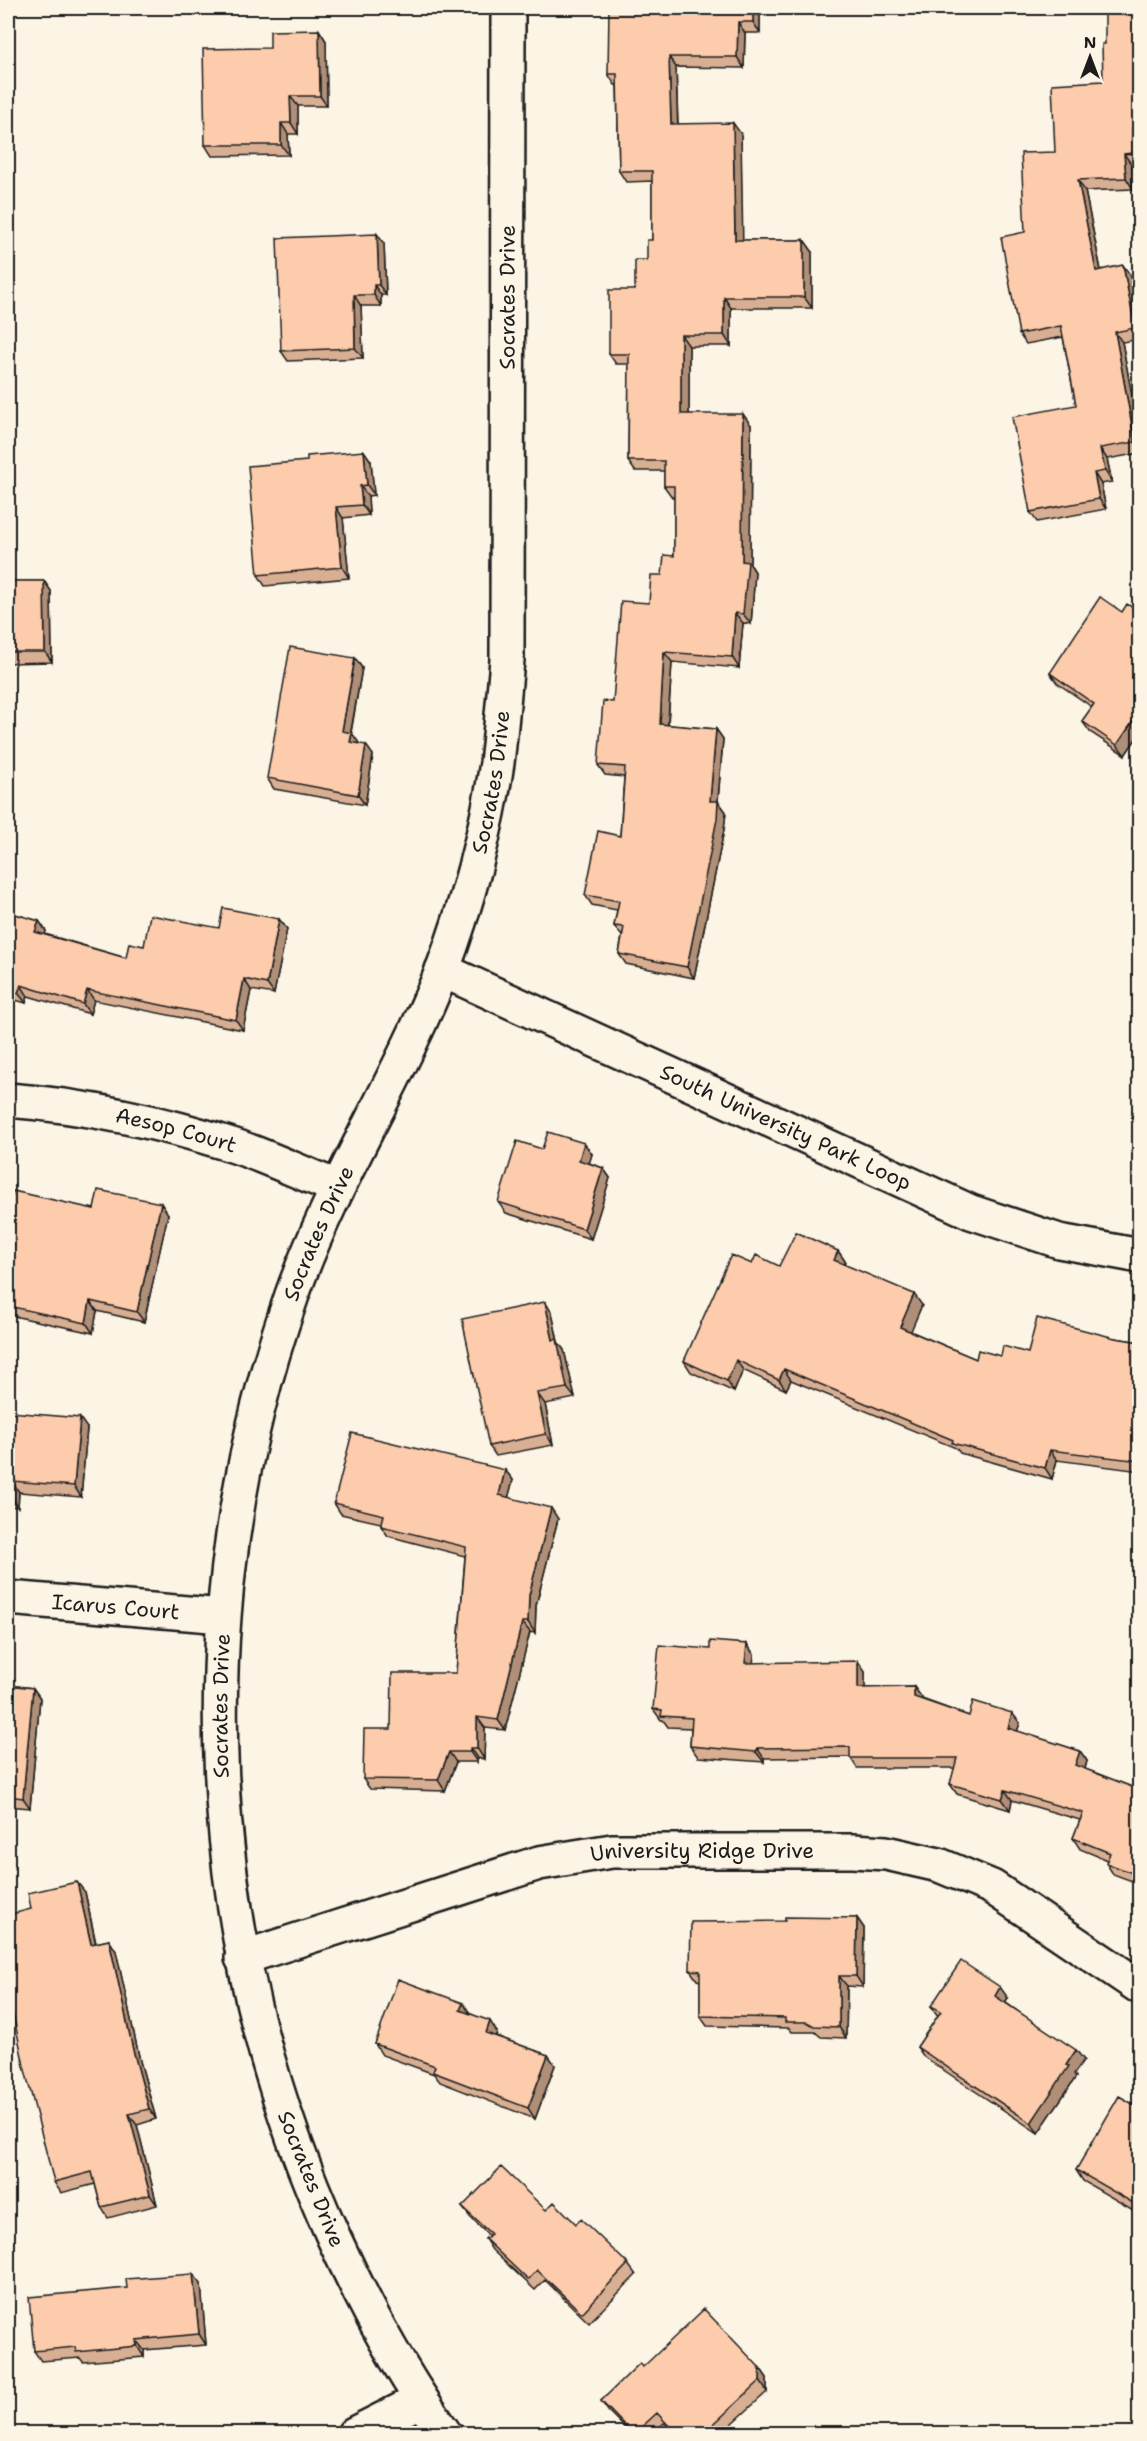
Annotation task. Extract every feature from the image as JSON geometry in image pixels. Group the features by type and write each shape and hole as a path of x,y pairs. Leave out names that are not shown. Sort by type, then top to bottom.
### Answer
{"street":[{"name":"Socrates Drive","path":"445,2433 421,2400 358,2290 308,2181 270,2072 242,1958 226,1851 219,1741 223,1616 234,1522 258,1407 293,1294 337,1187 400,1065 442,970 474,870 494,778 507,660 508,8"},
{"name":"South University Park Loop","path":"442,970 971,1212 1059,1241 1140,1256"},
{"name":"Aesop Court","path":"8,1100 39,1102 136,1119 236,1147 337,1187"},
{"name":"Icarus Court","path":"8,1598 223,1616"},
{"name":"University Ridge Drive","path":"242,1958 539,1863 612,1851 853,1851 886,1853 939,1865 992,1887 1140,1987"},
{"path":"354,2433 421,2400"}],"building":[{"path":"645,8 753,8 753,22 738,22 737,57 669,57 671,124 733,123 735,240 804,240 804,297 724,297 724,335 681,335 681,414 743,414 742,561 748,562 743,614 735,613 732,657 664,652 660,724 716,729 710,801 718,801 717,819 687,967 619,954 624,927 614,926 619,901 585,895 598,831 620,836 625,767 598,765 603,701 613,702 621,601 649,603 651,575 662,575 664,555 674,556 674,486 664,486 664,461 628,461 629,354 609,354 609,290 635,290 635,260 647,260 647,240 652,240 652,171 619,171 617,74 608,74 609,9 644,10"},
{"path":"1105,8 1140,8 1140,130 1132,130 1133,153 1124,154 1126,178 1078,180 1096,271 1123,265 1135,328 1115,332 1135,442 1100,448 1105,471 1094,473 1099,499 1030,512 1012,417 1076,405 1061,326 1019,334 1001,237 1025,232 1021,153 1055,152 1052,84 1103,81 1102,44 1105,44"},
{"path":"319,30 320,96 290,96 291,123 281,123 281,145 205,145 203,49 270,48 270,31"},
{"path":"377,234 379,285 374,285 374,295 354,295 355,348 281,351 277,238"},
{"path":"364,451 367,485 360,486 362,505 336,507 342,567 258,575 248,466 307,461 307,456"},
{"path":"8,581 44,581 45,652 8,652"},
{"path":"1100,597 1122,612 1127,604 1140,612 1140,711 1117,745 1082,721 1094,704 1050,673"},
{"path":"290,647 355,658 342,731 352,733 350,742 366,745 358,795 267,778"},
{"path":"223,908 279,919 267,984 244,979 236,1020 87,990 83,1004 21,985 18,993 8,990 8,912 39,921 35,932 126,958 129,943 144,946 150,915 219,928"},
{"path":"548,1132 584,1143 579,1160 603,1168 584,1229 498,1202 517,1141 542,1149"},
{"path":"98,1190 161,1203 137,1312 90,1301 86,1323 8,1306 8,1276 14,1244 8,1242 8,1195 12,1196 13,1191 94,1209"},
{"path":"796,1232 838,1251 834,1260 914,1294 900,1327 976,1359 978,1350 1001,1356 1003,1346 1028,1353 1037,1318 1140,1342 1140,1461 1050,1450 1045,1468 952,1443 953,1440 784,1369 779,1380 736,1360 727,1381 684,1361 731,1255 752,1264 756,1255 779,1266"},
{"path":"545,1302 553,1340 557,1339 567,1388 537,1393 546,1434 489,1446 462,1319"},
{"path":"10,1412 80,1418 74,1486 12,1481 11,1496 8,1496 8,1420"},
{"path":"352,1433 505,1470 499,1495 551,1508 529,1595 528,1622 522,1622 498,1720 477,1717 477,1748 470,1748 470,1752 449,1752 438,1780 363,1779 364,1729 391,1729 392,1673 456,1673 466,1547 381,1526 384,1515 334,1503"},
{"path":"710,1641 747,1644 745,1663 858,1661 858,1688 914,1687 914,1697 969,1716 973,1701 1012,1713 1008,1728 1080,1751 1075,1765 1140,1790 1140,1876 1106,1863 1110,1853 1073,1838 1083,1813 1005,1790 1002,1799 950,1784 957,1758 850,1758 850,1747 757,1748 756,1752 690,1746 692,1718 661,1716 662,1710 653,1709 659,1645 710,1649"},
{"path":"8,1685 33,1688 23,1798 8,1796"},
{"path":"77,1882 91,1944 109,1940 133,2050 149,2109 129,2114 150,2195 101,2207 92,2172 54,2182 24,2066 8,1989 8,1915 31,1909 28,1893"},
{"path":"785,1917 857,1918 856,1976 839,1976 839,2027 814,2026 807,2022 785,2022 785,2018 700,2016 700,1971 690,1970 691,1922 785,1921"},
{"path":"961,1961 1000,1987 995,1996 1076,2050 1066,2065 1069,2066 1031,2123 917,2047 941,2011 931,2006"},
{"path":"398,1979 463,2003 460,2010 490,2021 486,2033 548,2055 528,2108 433,2072 435,2066 375,2044"},
{"path":"1119,2096 1140,2108 1140,2207 1076,2170"},
{"path":"501,2167 546,2210 554,2202 576,2224 581,2219 628,2264 582,2313 537,2270 528,2280 485,2239 491,2234 462,2207"},
{"path":"193,2274 199,2334 136,2340 137,2346 76,2352 75,2347 34,2351 29,2297 127,2288 126,2279"},
{"path":"704,2309 760,2368 760,2381 704,2433 676,2433 657,2413 635,2433 632,2433 601,2401 640,2363 643,2367"}]}
